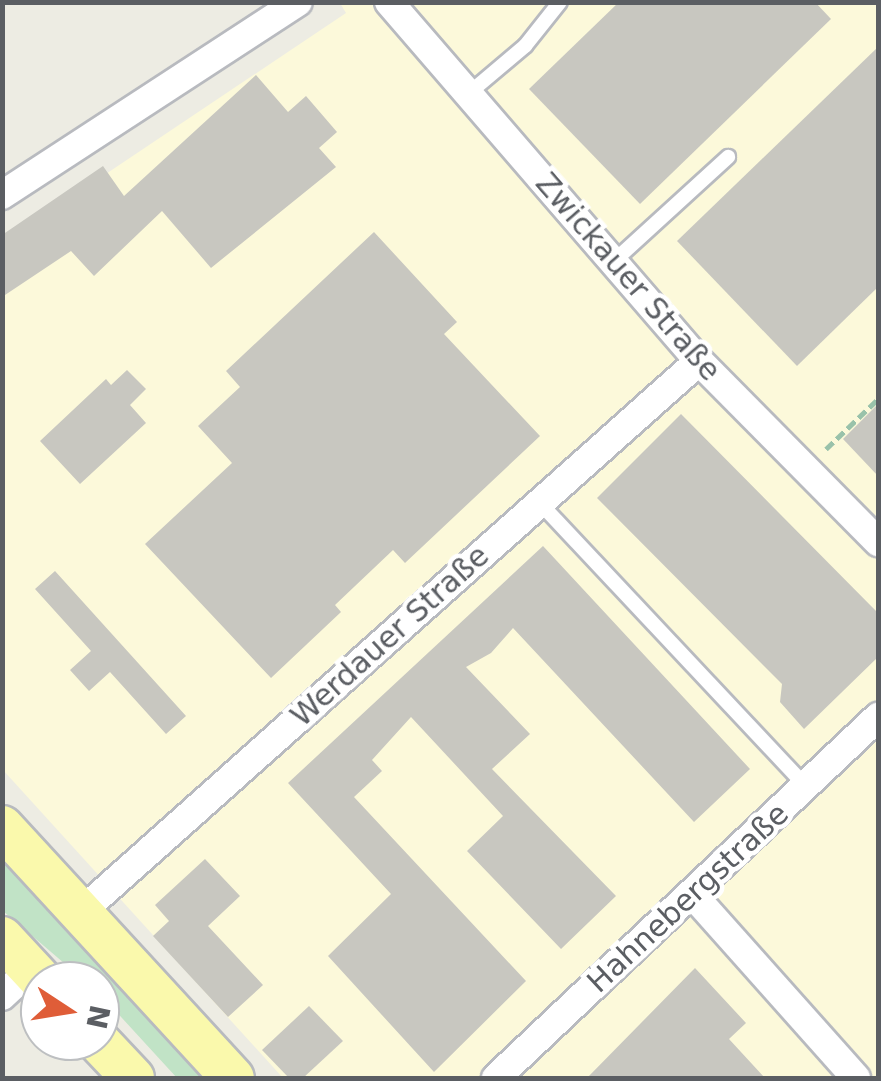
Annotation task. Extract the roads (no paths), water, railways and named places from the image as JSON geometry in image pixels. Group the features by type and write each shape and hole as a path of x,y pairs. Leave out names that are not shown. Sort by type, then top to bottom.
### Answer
{"main road":[{"path":"2,828 233,1078"},
{"path":"2,938 20,971"}],"street":[{"path":"2,196 298,2"},
{"name":"Zwickauer Straße","path":"389,2 698,361 878,542"},
{"name":"Werdauer Straße","path":"81,912 698,361"},
{"name":"Hahnebergstraße","path":"496,1078 878,717"},
{"path":"693,895 856,1078"}],"lane":[{"path":"468,94 526,46 560,2"},
{"path":"613,262 728,156"},
{"path":"539,502 806,786"}]}
